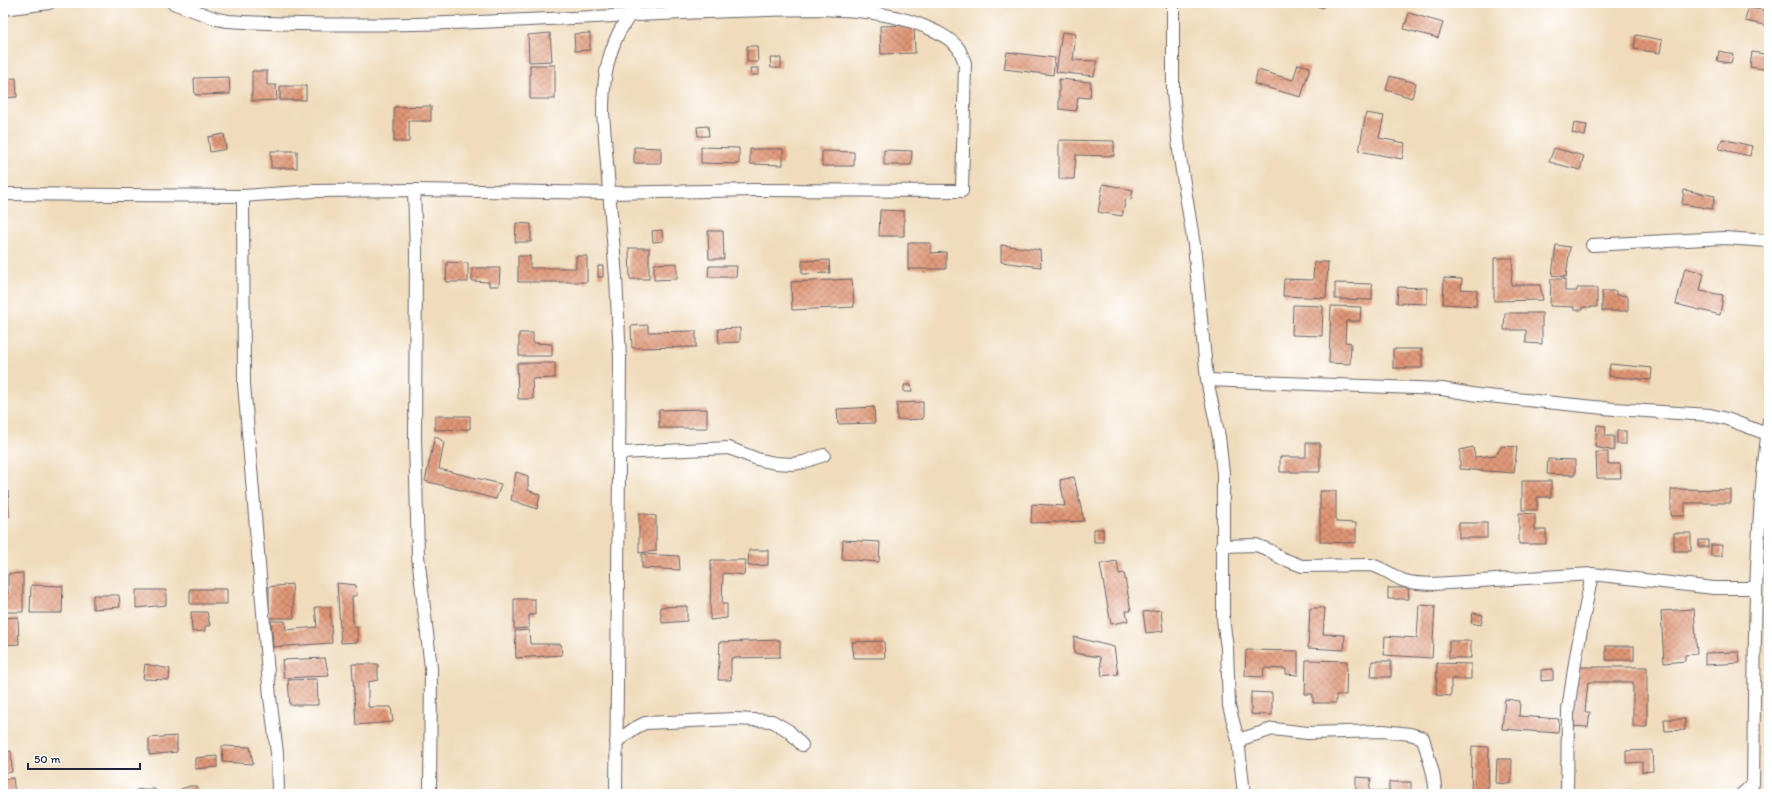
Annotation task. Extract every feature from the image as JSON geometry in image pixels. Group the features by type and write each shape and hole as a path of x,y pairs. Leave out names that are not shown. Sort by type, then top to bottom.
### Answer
{"street":[{"path":"3,9 49,3"},
{"path":"3,194 243,196 314,191 414,190 610,193 755,190 962,191 965,63 958,48 945,36 905,18 851,10 777,10 447,24 301,25 228,22 204,15 188,6 173,3"},
{"path":"616,794 620,358 610,193 603,113 604,77 610,52 636,3"},
{"path":"1173,3 1173,92 1180,158 1194,245 1207,380 1219,437 1223,473 1223,619 1227,648 1229,706 1238,740 1244,794"},
{"path":"414,190 416,251 415,439 418,556 431,668 430,794"},
{"path":"243,196 244,384 268,685 277,753 278,794"},
{"path":"1592,245 1724,238 1769,241"},
{"path":"1207,380 1442,389 1478,395 1614,409 1710,415 1727,419 1767,434"},
{"path":"1742,794 1753,784 1755,588 1766,482 1767,434 1769,421"},
{"path":"620,453 729,448 757,459 775,463 793,464 824,455"},
{"path":"1222,546 1256,545 1269,550 1281,558 1302,566 1371,565 1380,567 1402,580 1413,583 1433,584 1592,574 1714,588 1755,588"},
{"path":"1567,794 1568,710 1576,656 1592,574"},
{"path":"616,742 635,728 645,723 735,719 772,721 789,730 802,745"},
{"path":"1238,740 1273,729 1307,733 1383,731 1410,734 1423,738 1433,773 1436,794"}],"building":[{"path":"1306,3 1324,3 1323,8"},
{"path":"1748,8 1769,11 1769,26 1745,21"},
{"path":"1409,13 1443,23 1438,38 1404,29"},
{"path":"914,25 915,53 881,54 880,26"},
{"path":"1062,32 1076,34 1073,60 1097,61 1094,76 1056,72"},
{"path":"550,33 552,61 529,62 528,35"},
{"path":"590,33 590,50 575,51 574,34"},
{"path":"1636,35 1662,40 1660,53 1634,49"},
{"path":"747,46 757,46 758,62 747,62"},
{"path":"1719,51 1733,54 1731,63 1717,61"},
{"path":"1765,51 1769,51 1769,70 1750,67 1752,52 1764,54"},
{"path":"1007,52 1055,58 1053,75 1004,69"},
{"path":"770,58 781,58 781,68 771,68"},
{"path":"1298,64 1310,67 1301,97 1254,84 1258,70 1293,80"},
{"path":"530,65 555,65 555,99 530,99"},
{"path":"750,68 759,68 759,75 751,75"},
{"path":"252,71 267,71 267,85 276,85 277,100 252,101"},
{"path":"1390,76 1416,83 1412,98 1386,90"},
{"path":"229,77 230,94 195,95 194,78"},
{"path":"16,78 17,97 3,98 3,79"},
{"path":"1059,79 1091,82 1090,98 1078,97 1076,111 1059,109"},
{"path":"280,86 306,86 306,100 280,100"},
{"path":"431,106 431,121 409,121 409,142 394,142 394,107"},
{"path":"1366,113 1384,116 1379,138 1405,143 1402,159 1359,151"},
{"path":"1574,123 1587,125 1585,136 1572,133"},
{"path":"708,126 709,136 698,136 697,127"},
{"path":"224,134 226,149 210,152 208,137"},
{"path":"1722,139 1752,146 1750,156 1719,149"},
{"path":"1059,140 1114,141 1114,156 1076,155 1074,179 1059,179"},
{"path":"634,147 661,148 661,163 634,163"},
{"path":"701,147 739,148 739,164 701,163"},
{"path":"1554,148 1584,156 1580,170 1549,162"},
{"path":"750,149 783,149 783,165 750,164"},
{"path":"884,150 912,151 911,165 884,165"},
{"path":"271,151 297,151 297,168 271,168"},
{"path":"822,151 854,152 854,166 822,166"},
{"path":"1103,184 1133,190 1131,200 1126,199 1122,216 1098,212"},
{"path":"1684,190 1715,196 1712,209 1682,204"},
{"path":"880,210 904,211 904,236 879,236"},
{"path":"516,223 531,224 531,242 515,242"},
{"path":"662,230 663,241 653,242 652,231"},
{"path":"708,231 723,231 724,259 709,259"},
{"path":"908,243 931,243 931,253 946,252 946,269 908,269"},
{"path":"1001,245 1040,250 1041,267 1001,262"},
{"path":"1556,245 1570,247 1566,277 1552,275"},
{"path":"629,248 649,248 649,279 630,279"},
{"path":"518,256 530,256 530,268 576,268 576,256 587,256 587,282 518,282"},
{"path":"1494,258 1513,258 1511,285 1540,285 1543,300 1494,301"},
{"path":"829,260 830,273 802,274 802,261"},
{"path":"447,262 468,263 468,282 446,282"},
{"path":"1314,262 1328,262 1326,298 1283,296 1284,279 1313,280"},
{"path":"677,263 677,279 654,280 654,264"},
{"path":"598,266 603,266 603,277 598,277"},
{"path":"709,266 737,266 736,277 708,277"},
{"path":"472,268 500,268 499,286 489,286 489,282 472,281"},
{"path":"1685,268 1704,273 1700,291 1723,295 1720,315 1676,304"},
{"path":"1444,278 1462,279 1461,289 1477,290 1476,306 1443,304"},
{"path":"852,279 854,307 792,310 791,282"},
{"path":"1551,279 1565,279 1565,291 1577,291 1577,288 1597,288 1597,307 1583,307 1583,310 1574,310 1574,307 1550,306"},
{"path":"1335,283 1372,284 1372,300 1335,299"},
{"path":"1398,287 1427,288 1427,304 1397,303"},
{"path":"1602,291 1616,291 1616,295 1628,296 1628,311 1602,311"},
{"path":"1293,305 1323,306 1322,336 1292,335"},
{"path":"1331,306 1361,307 1360,321 1346,321 1345,342 1351,343 1350,364 1329,363"},
{"path":"1505,313 1542,313 1542,344 1526,343 1526,330 1504,330"},
{"path":"648,325 648,332 696,331 696,347 632,348 631,326"},
{"path":"740,328 740,342 719,343 718,329"},
{"path":"519,333 533,333 533,343 552,344 552,356 519,356"},
{"path":"1393,349 1422,349 1422,368 1393,368"},
{"path":"517,363 555,363 555,378 532,379 533,399 518,399"},
{"path":"1610,364 1652,368 1651,380 1609,376"},
{"path":"904,385 911,385 912,392 904,392"},
{"path":"923,402 923,419 897,420 897,403"},
{"path":"874,407 875,423 838,424 837,409"},
{"path":"707,409 707,428 659,428 659,410"},
{"path":"435,416 470,416 470,429 435,430"},
{"path":"1597,425 1606,426 1605,436 1614,436 1614,451 1595,447"},
{"path":"1617,431 1626,431 1626,444 1617,444"},
{"path":"435,436 444,442 439,469 501,484 496,499 425,481"},
{"path":"1306,443 1320,443 1320,472 1280,472 1280,457 1306,457"},
{"path":"1502,446 1517,447 1514,473 1460,469 1460,450 1473,447 1475,457 1496,455"},
{"path":"1596,452 1608,452 1608,464 1620,464 1621,478 1597,478"},
{"path":"1548,459 1575,460 1575,475 1547,474"},
{"path":"516,472 528,476 528,490 540,495 537,509 511,500"},
{"path":"1074,477 1084,521 1031,523 1032,504 1065,506 1060,480"},
{"path":"1522,481 1551,481 1551,497 1537,497 1537,510 1522,510"},
{"path":"1671,489 1731,490 1731,503 1685,503 1685,516 1671,516"},
{"path":"3,491 8,491 9,517 3,517"},
{"path":"1320,491 1336,491 1336,522 1356,523 1356,543 1320,542"},
{"path":"639,513 656,516 656,551 639,553"},
{"path":"1519,513 1535,514 1535,530 1546,530 1546,544 1519,544"},
{"path":"1459,523 1487,523 1487,538 1459,538"},
{"path":"1094,529 1103,529 1103,542 1094,542"},
{"path":"1674,533 1691,533 1691,551 1674,551"},
{"path":"843,540 880,542 879,562 842,559"},
{"path":"1699,540 1708,540 1708,547 1699,547"},
{"path":"1711,545 1722,545 1722,556 1711,556"},
{"path":"749,550 768,550 768,565 748,566"},
{"path":"642,554 679,556 680,570 642,568"},
{"path":"711,560 746,560 744,575 723,573 722,604 727,604 727,618 710,620"},
{"path":"1117,561 1119,574 1124,573 1131,611 1126,611 1128,621 1111,624 1100,564"},
{"path":"23,573 23,612 3,612 3,594 8,594 8,574"},
{"path":"337,583 356,585 357,596 352,596 353,627 357,627 358,642 341,643"},
{"path":"292,584 294,618 269,618 269,587"},
{"path":"31,585 63,586 62,613 30,613"},
{"path":"1388,588 1408,588 1409,599 1388,599"},
{"path":"190,589 227,589 227,604 190,604"},
{"path":"136,590 166,590 166,605 136,608"},
{"path":"93,595 119,595 120,607 93,609"},
{"path":"514,599 535,599 535,615 529,615 529,628 514,629"},
{"path":"1419,605 1435,606 1432,658 1384,655 1385,636 1417,638"},
{"path":"687,606 687,621 662,623 660,607"},
{"path":"315,607 330,607 332,643 273,647 271,621 285,621 286,630 317,627"},
{"path":"1310,608 1325,608 1323,634 1345,635 1344,650 1308,648"},
{"path":"1694,609 1697,654 1685,655 1685,661 1664,663 1661,611"},
{"path":"1161,610 1163,631 1146,633 1143,612"},
{"path":"191,612 207,612 210,626 205,626 205,631 192,632"},
{"path":"1473,613 1483,615 1481,625 1471,623"},
{"path":"18,617 19,644 3,645 3,618"},
{"path":"529,630 530,644 561,644 562,655 516,658 515,631"},
{"path":"1074,637 1114,647 1118,674 1102,676 1100,657 1074,653"},
{"path":"780,640 780,657 731,658 731,680 718,680 720,642"},
{"path":"884,641 885,658 854,658 852,642"},
{"path":"1449,641 1471,641 1471,658 1449,658"},
{"path":"1606,646 1634,646 1634,660 1606,660"},
{"path":"1246,650 1298,651 1298,675 1286,674 1286,669 1264,668 1263,677 1245,676"},
{"path":"1739,652 1740,663 1705,665 1705,653"},
{"path":"325,658 329,676 284,678 282,660"},
{"path":"1306,660 1347,661 1346,695 1336,695 1336,703 1313,703 1313,694 1305,694"},
{"path":"1372,661 1391,661 1391,677 1371,677"},
{"path":"1437,663 1471,664 1471,679 1451,679 1451,696 1436,695"},
{"path":"145,664 170,669 169,680 143,679"},
{"path":"352,664 378,664 378,680 368,682 368,707 391,707 393,722 356,725"},
{"path":"1577,667 1647,667 1647,727 1633,727 1633,682 1588,682 1585,712 1590,712 1588,727 1568,726"},
{"path":"1553,669 1553,680 1541,681 1541,670"},
{"path":"317,679 318,705 290,705 288,680"},
{"path":"1251,692 1272,693 1272,715 1251,714"},
{"path":"1505,699 1520,701 1519,716 1559,719 1558,733 1502,729"},
{"path":"1664,719 1685,719 1685,730 1665,731"},
{"path":"177,736 177,752 149,755 149,738"},
{"path":"222,746 250,747 253,764 223,762"},
{"path":"1472,746 1489,747 1488,794 1471,794"},
{"path":"1652,750 1653,771 1642,772 1642,762 1626,763 1626,751"},
{"path":"11,751 12,772 3,773 3,752"},
{"path":"217,756 217,767 195,769 195,758"},
{"path":"1497,759 1512,759 1511,784 1496,783"},
{"path":"1356,777 1371,778 1369,791 1389,791 1389,782 1411,782 1411,794 1356,794"},
{"path":"13,778 15,794 3,794 3,779"},
{"path":"196,786 197,794 181,794 181,789"},
{"path":"155,789 155,794 136,794 136,790"}]}
